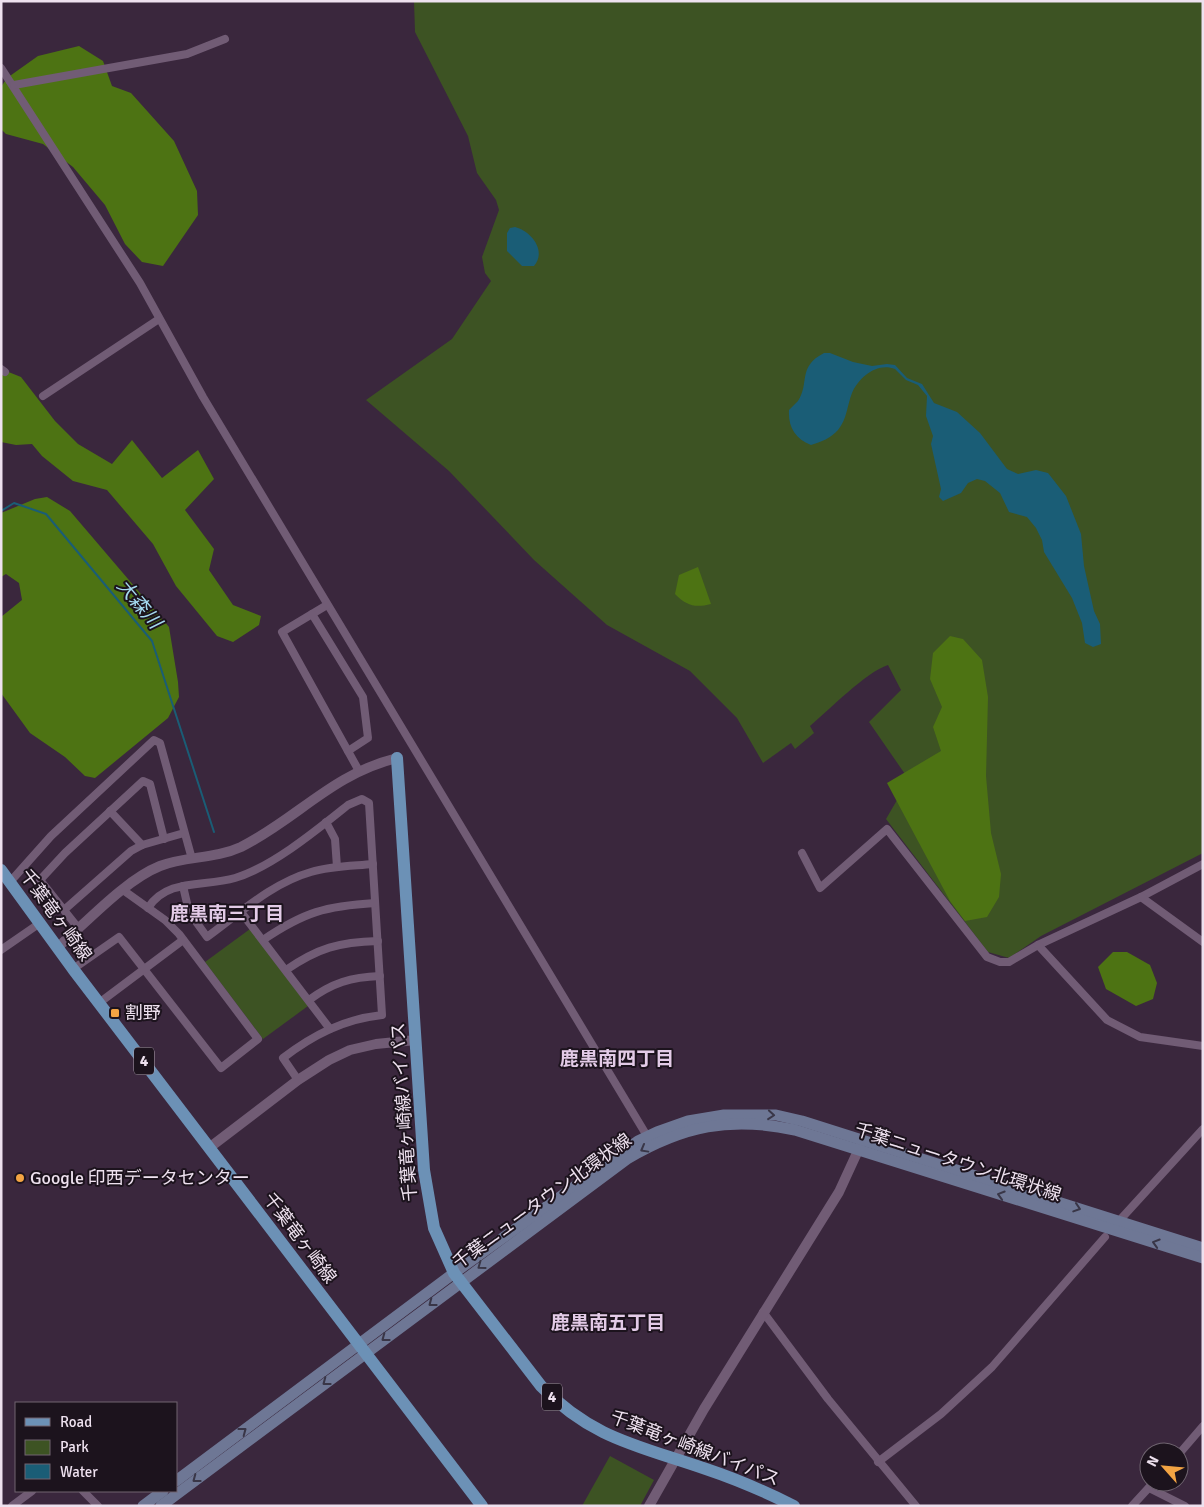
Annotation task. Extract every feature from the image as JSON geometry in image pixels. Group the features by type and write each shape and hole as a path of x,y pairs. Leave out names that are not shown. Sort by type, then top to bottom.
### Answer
{"main road":[{"name":"千葉竜ヶ崎線バイパス","path":"397,758 427,1198 438,1240 457,1278 528,1370 569,1412 585,1423 617,1440 728,1477 794,1506"},
{"name":"千葉竜ヶ崎線","path":"1,870 73,969 482,1506"},
{"name":"千葉ニュータウン北環状線","path":"178,1480 457,1278 621,1152 647,1136 699,1118 744,1114 787,1117 861,1145 1203,1258"},
{"name":"千葉ニュータウン北環状線","path":"457,1278 627,1159 670,1136 711,1125 747,1122 861,1145 1119,1221 1203,1248"},
{"name":"千葉ニュータウン北環状線","path":"161,1506 362,1348"},
{"path":"143,1506 162,1492"}],"street":[{"path":"14,85 187,54 225,39"},
{"path":"1,68 14,85 140,283 203,397 647,1136"},
{"path":"43,396 159,319"},
{"path":"327,605 282,632 359,771"},
{"path":"312,614 363,697 368,738 348,751"},
{"path":"10,882 51,836 154,740 160,743 192,860"},
{"path":"58,947 123,890 154,868 168,863 224,854 251,842 321,792 359,771 397,758"},
{"path":"79,929 40,880 65,853 143,781 150,784 164,839"},
{"path":"148,908 161,892 183,886 235,878 260,867 348,805 362,799 369,803 382,1015 356,1020 330,1029 299,1046 283,1058 298,1080"},
{"path":"110,811 142,845"},
{"path":"326,822 336,839 337,867"},
{"path":"802,853 820,888 886,829 987,957 1000,962 1009,962 1038,945 1141,898 1203,864"},
{"path":"64,910 120,860 142,845 184,834"},
{"path":"183,886 189,912 207,937 286,882 311,872 337,867 373,864"},
{"path":"73,969 119,937 221,1068 258,1039 183,940 165,920 123,890"},
{"path":"1141,898 1203,942"},
{"path":"263,940 288,923 316,910 345,904 375,902"},
{"path":"241,912 330,1029"},
{"path":"1,950 40,923"},
{"path":"100,1003 183,940"},
{"path":"286,970 307,956 329,946 353,942 378,941"},
{"path":"1038,945 1107,1020 1140,1037 1203,1046"},
{"path":"309,1000 324,988 342,980 380,976"},
{"path":"209,1148 298,1080 329,1060 350,1050 376,1044 416,1040"},
{"path":"1119,1221 1203,1129"},
{"path":"649,1506 763,1312 839,1192 861,1145"},
{"path":"878,1462 941,1414 992,1367 1105,1238"},
{"path":"763,1312 878,1462 916,1506"},
{"path":"1189,1442 1203,1426"},
{"path":"12,1506 31,1492"},
{"path":"84,1492 98,1506"},
{"path":"1132,1506 1145,1492"},
{"path":"1163,1492 1185,1506"}],"green space":[{"path":"414,1 1203,1 1203,853 1041,936 1009,958 988,952 886,819 904,788 907,777 869,722 901,690 888,665 869,675 810,726 814,733 795,749 791,743 763,763 737,718 690,671 607,625 534,560 449,471 366,400 452,339 491,281 485,273 482,257 499,210 496,200 477,173 468,136 415,32"},
{"path":"79,46 103,61 112,86 131,93 174,141 197,191 198,215 163,266 142,262 125,244 105,205 73,167 43,144 6,134 1,129 1,87 7,78 38,56"},
{"path":"1,369 21,377 55,421 78,444 112,464 132,440 162,478 198,450 214,479 185,510 214,549 209,570 233,605 261,616 259,625 233,642 217,636 176,586 153,544 107,490 73,481 42,456 32,444 16,445 1,442"},
{"path":"47,497 70,511 169,627 179,697 168,718 95,778 85,776 65,757 30,733 1,693 1,617 22,600 19,583 6,574 1,577 1,513 35,499"},
{"path":"698,567 711,604 692,605 683,601 675,594 679,575"},
{"path":"950,636 963,639 982,660 988,697 986,776 991,833 1001,874 999,897 987,917 965,921 950,901 887,783 941,751 933,727 942,707 930,679 933,653"},
{"path":"250,929 308,1006 263,1039 205,962"},
{"path":"1113,952 1127,952 1150,965 1157,983 1153,999 1136,1006 1106,989 1098,967"},
{"path":"610,1456 654,1480 640,1506 582,1506"}],"water":[{"path":"515,227 527,233 538,248 538,260 534,266 522,266 507,251 507,233 510,228"},
{"path":"824,353 830,353 853,362 872,366 895,365 907,378 922,384 934,403 957,412 980,433 1007,469 1018,474 1036,470 1048,473 1066,496 1081,534 1084,566 1094,611 1100,624 1101,644 1093,647 1085,643 1082,623 1072,598 1044,552 1042,540 1036,528 1027,517 1009,512 1000,493 985,481 977,479 968,483 961,493 943,501 939,497 941,489 931,444 933,436 926,416 927,396 918,385 906,380 895,369 888,367 875,369 859,382 852,393 843,421 838,430 832,435 811,445 797,436 791,427 789,410 798,401 810,364"}],"waterway":[{"name":"大森川","path":"1,511 14,503 46,514 152,641 214,832"}],"place":[{"name":"割野","path":"115,1013"},
{"name":"Google 印西データセンター","path":"20,1178"}],"district":[{"name":"鹿黒南三丁目","path":"227,914"},
{"name":"鹿黒南四丁目","path":"617,1059"},
{"name":"鹿黒南五丁目","path":"608,1323"}]}
